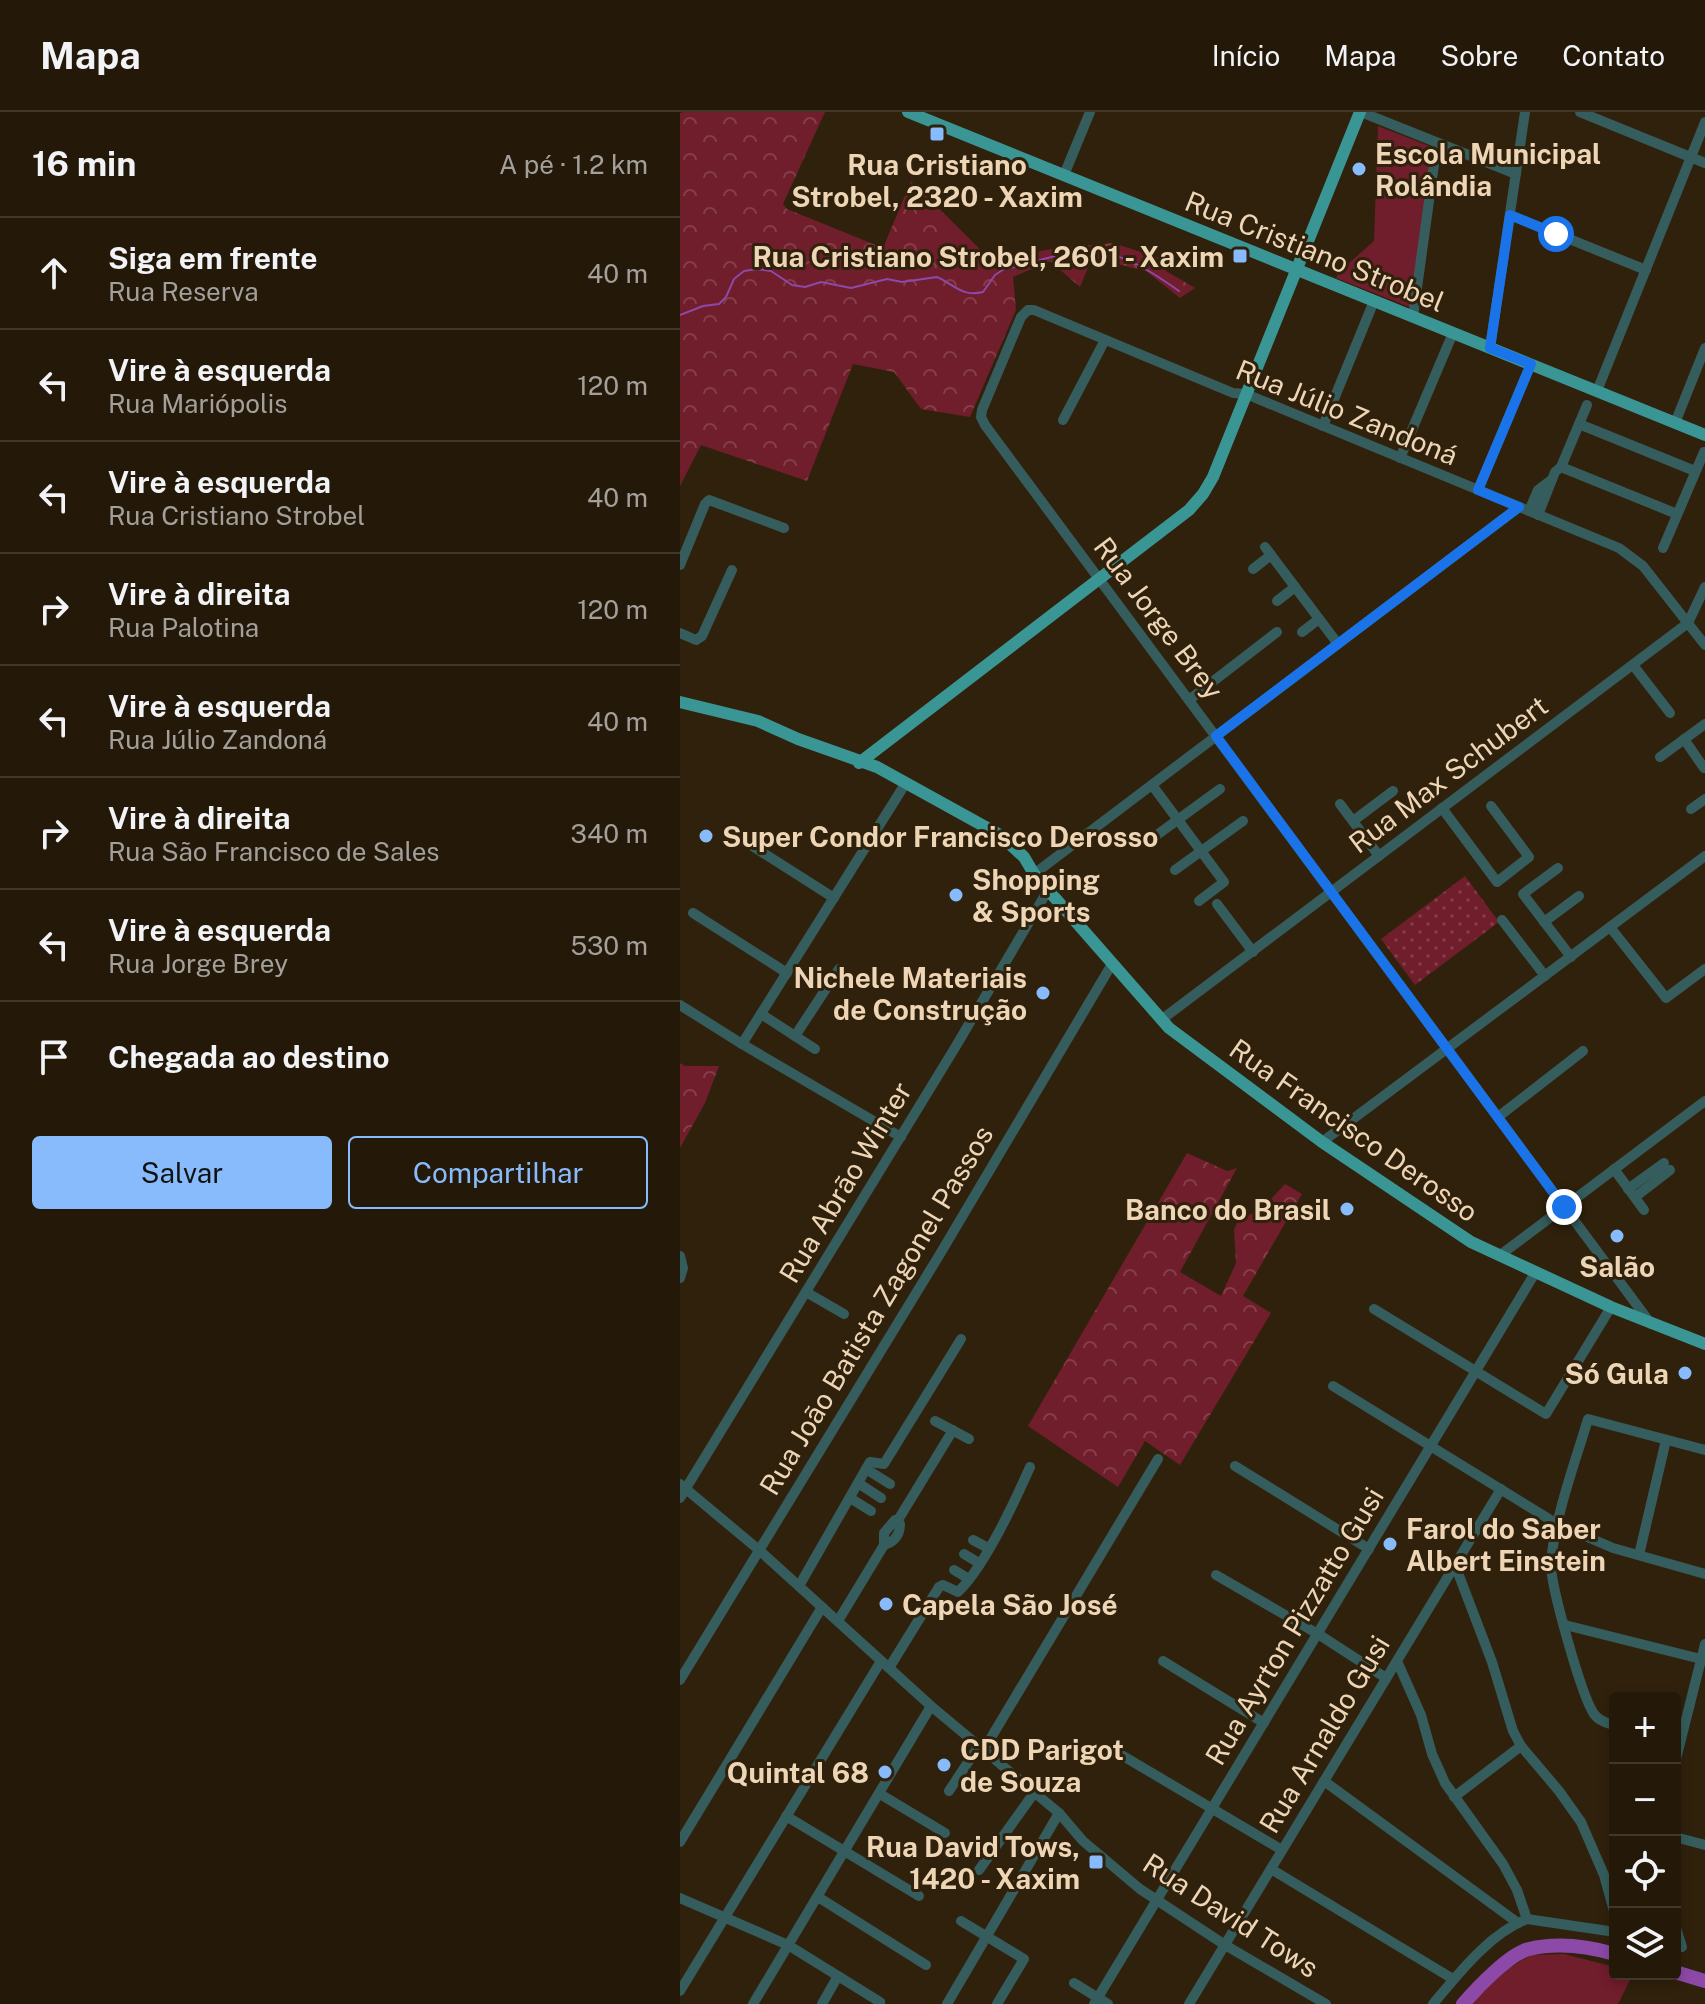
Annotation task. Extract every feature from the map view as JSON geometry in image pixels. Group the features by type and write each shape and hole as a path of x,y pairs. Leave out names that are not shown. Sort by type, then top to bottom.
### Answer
{"main road":[{"name":"Rua Cristiano Strobel","path":"908,112 1705,435"},
{"path":"859,763 1196,503 1213,477 1360,112"},
{"name":"Rua Francisco Derosso","path":"680,702 758,721 859,763 990,837 1034,874"},
{"name":"Rua Francisco Derosso","path":"859,763 877,767 995,832 1018,851 1034,874 1161,1020 1322,1142 1460,1235 1499,1256 1652,1325 1705,1344"}],"street":[{"path":"1064,175 1090,112"},
{"path":"1360,112 1516,174"},
{"path":"1490,348 1525,112"},
{"path":"1580,112 1705,163"},
{"path":"1597,391 1705,122"},
{"path":"1413,317 1437,143"},
{"path":"1510,215 1646,270"},
{"path":"1323,426 1374,301"},
{"name":"Rua Júlio Zandoná","path":"1025,312 1034,310 1233,393 1246,394 1632,556 1705,645"},
{"name":"Rua Jorge Brey","path":"1025,312 981,417 1652,1325"},
{"path":"1400,458 1453,333"},
{"path":"1063,420 1105,340"},
{"path":"1675,423 1705,348"},
{"path":"1478,490 1531,364"},
{"path":"1034,874 1338,644 1529,511 1538,490 1552,480 1561,467 1587,405"},
{"path":"1579,424 1695,471"},
{"path":"1663,548 1704,452"},
{"path":"1561,467 1677,514"},
{"path":"680,565 709,500 784,528"},
{"path":"1253,569 1268,551 1338,644"},
{"path":"680,633 696,640 702,636 732,570"},
{"path":"1277,601 1295,587"},
{"path":"1688,623 1703,595"},
{"path":"1302,632 1319,619"},
{"name":"Rua Max Schubert","path":"1161,1020 1688,623"},
{"path":"1189,700 1277,632"},
{"path":"1633,665 1670,713"},
{"path":"1660,757 1705,724"},
{"path":"1684,739 1704,768"},
{"path":"1152,785 1224,882 1199,901"},
{"path":"742,1044 902,789"},
{"path":"1150,840 1220,789"},
{"path":"1353,821 1393,791"},
{"path":"1691,809 1705,799"},
{"path":"1340,804 1379,856"},
{"path":"1442,808 1497,882 1529,857 1491,806"},
{"path":"1175,870 1243,821"},
{"path":"746,842 834,898"},
{"path":"1322,1142 1705,856"},
{"path":"1558,868 1523,894 1571,957"},
{"name":"Rua Abrão Winter","path":"682,1490 901,1137 1048,890"},
{"path":"1544,922 1579,896"},
{"path":"1217,904 1253,952"},
{"path":"693,913 787,973"},
{"path":"1502,920 1545,976"},
{"path":"1610,927 1666,998 1705,969"},
{"name":"Rua João Batista Zagonel Passos","path":"680,1680 1112,964"},
{"path":"795,1036 839,969"},
{"path":"680,1005 901,1137"},
{"path":"761,1014 815,1049"},
{"path":"1498,1117 1583,1051"},
{"path":"1499,1256 1705,1101"},
{"path":"1632,1193 1667,1166"},
{"path":"1614,1169 1644,1210"},
{"path":"680,1256 683,1268 680,1278"},
{"name":"Rua Ayrton Pizzatto Gusi","path":"1096,2001 1535,1273"},
{"path":"806,1292 844,1314"},
{"path":"1374,1309 1546,1414 1611,1307"},
{"path":"799,1586 866,1469 872,1460 884,1464 961,1339"},
{"path":"1333,1386 1557,1524 1596,1542 1705,1574"},
{"path":"1609,1723 1602,1721 1592,1710 1550,1569 1557,1524 1588,1419 1705,1450"},
{"path":"935,1421 969,1439"},
{"path":"838,1621 884,1545 888,1525 898,1520 953,1430"},
{"path":"1639,1555 1666,1440"},
{"path":"949,1791 980,1749 1158,1459"},
{"path":"1235,1466 1369,1549"},
{"path":"680,1991 786,1816 939,1587 943,1585 958,1592 969,1579 1014,1504 1030,1467"},
{"path":"866,1469 890,1484"},
{"path":"858,1483 881,1498"},
{"name":"Rua Arnaldo Gusi","path":"1189,2004 1501,1489"},
{"name":"Rua David Tows","path":"682,1490 759,1550 980,1749 1059,1813 1083,1841 1156,1901 1326,2004"},
{"path":"850,1498 871,1511"},
{"path":"973,1540 988,1548"},
{"path":"964,1554 979,1563"},
{"path":"1455,1565 1492,1662 1513,1731 1521,1746 1581,1822 1604,1875 1613,1908"},
{"path":"954,1570 969,1579"},
{"path":"1216,1575 1386,1678"},
{"path":"680,1842 822,1607"},
{"path":"1565,1625 1701,1659"},
{"path":"1681,1731 1705,1644"},
{"path":"1163,1661 1264,1723"},
{"path":"1397,1661 1421,1715 1432,1754 1454,1797 1503,1864 1517,1890 1522,1921"},
{"path":"753,2004 931,1706"},
{"path":"1454,1797 1521,1746"},
{"path":"1113,1750 1282,1850"},
{"path":"1324,1781 1522,1921 1609,1931"},
{"path":"979,1870 1034,1793"},
{"path":"880,1794 945,1833"},
{"path":"947,2004 1059,1813"},
{"path":"786,1816 919,1896"},
{"path":"1681,1839 1705,1845"},
{"path":"1271,1869 1453,1979"},
{"path":"818,1897 926,1965"},
{"path":"680,1898 788,1945 879,2003"},
{"path":"961,1921 1024,1959 997,2004"},
{"path":"1433,2004 1480,1953 1522,1921"},
{"path":"822,2004 838,1976"},
{"path":"1074,1983 1096,2001 1108,2004"}],"green space":[{"path":"825,112 783,204 787,209 883,248 911,181 992,261 1056,248 1113,243 1169,261 1166,271 1195,288 1180,298 1146,271 1092,258 1080,287 1050,261 1013,277 1016,310 970,417 921,409 894,372 853,364 807,481 701,445 680,486 680,113"},
{"path":"1378,126 1432,147 1412,308 1336,278 1374,241"},
{"path":"1465,876 1499,922 1415,985 1381,939"},
{"path":"680,1063 685,1066 719,1066 705,1103 680,1148"},
{"path":"1187,1153 1227,1171 1237,1168 1180,1272 1221,1296 1236,1263 1234,1230 1239,1218 1260,1211 1285,1184 1302,1194 1243,1296 1271,1313 1180,1465 1145,1441 1118,1487 1028,1426"},
{"path":"1564,1954 1609,1965 1609,1980 1630,1980 1618,2004 1471,2004 1504,1971 1531,1955"}],"waterway":[{"path":"680,315 703,306 719,304 726,297 734,279 744,271 771,271 792,285 805,287 821,282 851,288 887,279 902,282 937,277 964,292 975,293 983,292 995,275 1004,269 1081,252 1097,252 1126,259 1179,291"},
{"path":"1463,2004 1503,1964 1529,1949 1572,1946 1609,1953"},
{"path":"1681,1974 1705,1981"}],"place":[{"name":"Rua Cristiano Strobel, 2320 - Xaxim","path":"937,134"},
{"name":"Escola Municipal Rolândia","path":"1359,169"},
{"name":"Rua Cristiano Strobel, 2601 - Xaxim","path":"1240,256"},
{"name":"Super Condor Francisco Derosso","path":"706,836"},
{"name":"Shopping & Sports","path":"956,895"},
{"name":"Nichele Materiais de Construção","path":"1043,993"},
{"name":"Banco do Brasil","path":"1347,1209"},
{"name":"Salão","path":"1617,1236"},
{"name":"Só Gula","path":"1685,1373"},
{"name":"Farol do Saber Albert Einstein","path":"1390,1544"},
{"name":"Capela São José","path":"886,1604"},
{"name":"CDD Parigot de Souza","path":"944,1765"},
{"name":"Quintal 68","path":"885,1772"},
{"name":"Rua David Tows, 1420 - Xaxim","path":"1096,1862"}],"route":[{"path":"1556,234 1510,215 1490,348 1531,364 1478,490 1519,507 1216,736 1564,1207"}]}
